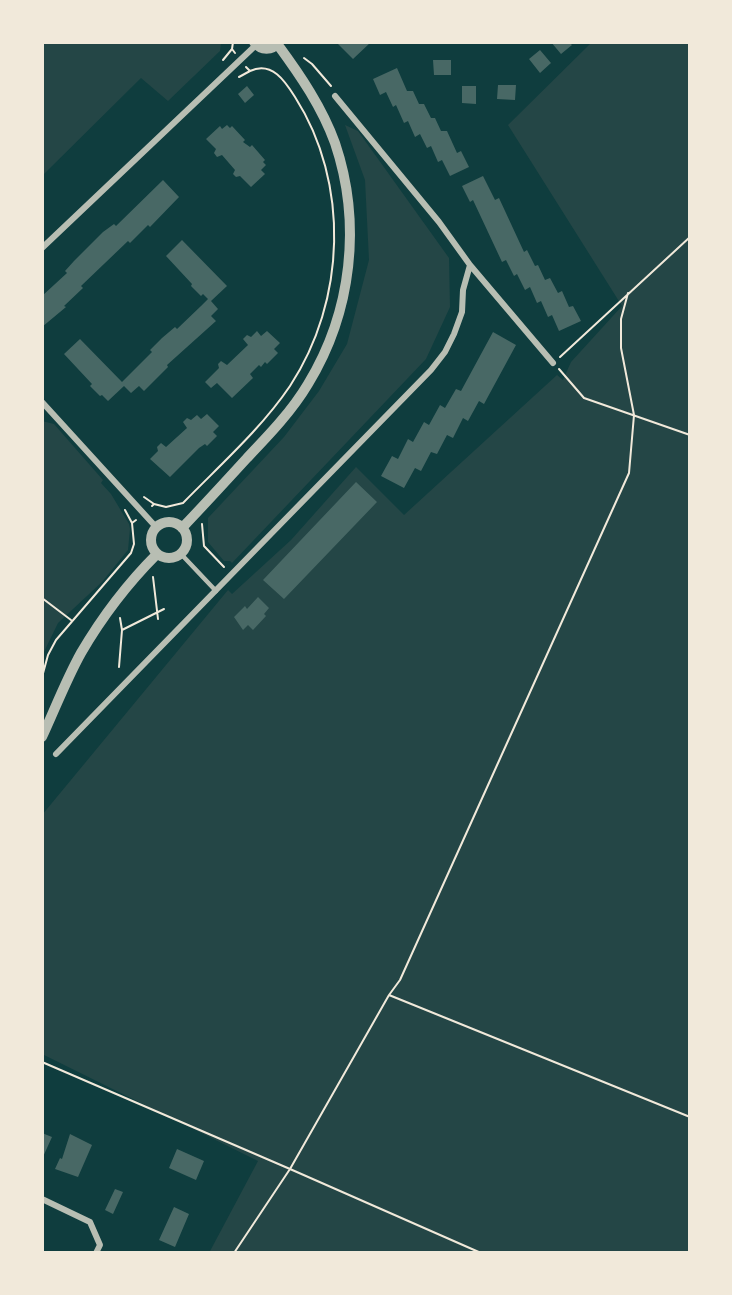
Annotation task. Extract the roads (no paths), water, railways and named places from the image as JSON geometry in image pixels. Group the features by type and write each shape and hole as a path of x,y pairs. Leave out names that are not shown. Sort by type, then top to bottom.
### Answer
{"street":[{"path":"42,248 240,60 255,43 267,50 278,43 304,81 334,142 348,201 350,231 346,286 336,324 325,352 308,384 272,431 182,528"},
{"path":"335,96 439,222 470,265 553,363"},
{"path":"57,754 431,370 454,334 462,312 463,290 470,265"},
{"path":"42,402 156,527"},
{"path":"167,522 177,524 182,528 187,538 181,554 171,558 157,554 151,543 156,527 167,522"},
{"path":"42,737 69,676 96,629 117,599 157,554"},
{"path":"42,1199 90,1222 100,1245 96,1253"}],"lane":[{"path":"181,554 216,591"}]}
